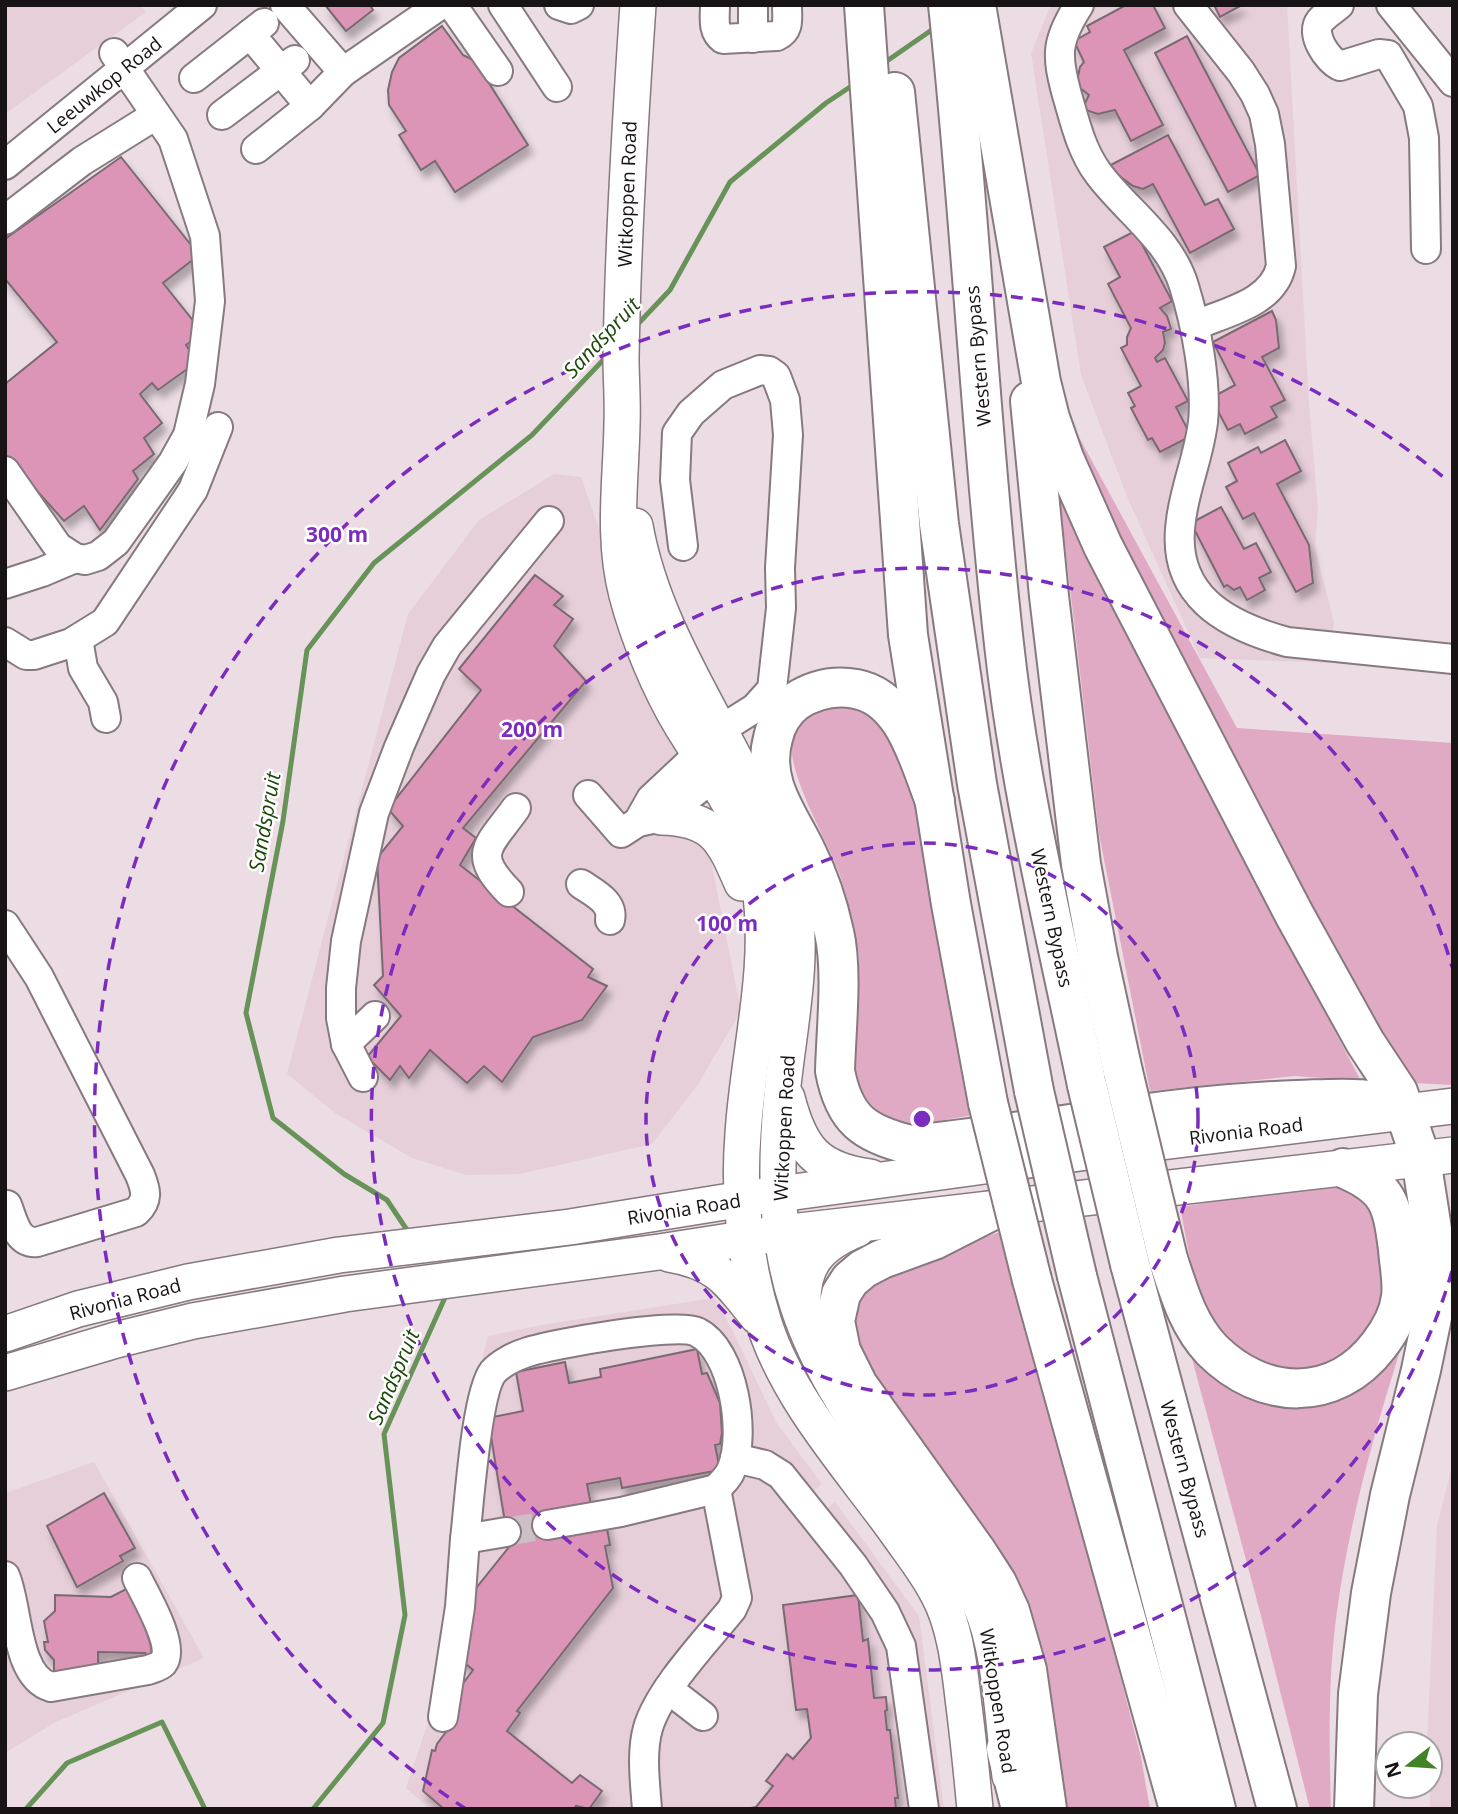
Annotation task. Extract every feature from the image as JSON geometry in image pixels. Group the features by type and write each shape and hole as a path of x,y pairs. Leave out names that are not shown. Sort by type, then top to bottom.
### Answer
{"highway":[{"path":"864,5 887,145 977,784 1034,1091 1077,1276 1216,1809"},
{"path":"887,5 887,145 908,635 935,802 988,1104 1032,1280 1179,1809"},
{"name":"Western Bypass","path":"948,5 975,101 970,267 1004,645 1025,784 1087,1085 1130,1264 1277,1809"},
{"path":"976,5 975,101 1017,245 1044,394 1057,438 1086,509 1288,902 1364,1042 1437,1157 1436,1298 1370,1593 1357,1694 1354,1809"},
{"path":"1017,245 1034,447 1070,777 1098,957 1168,1259 1180,1295 1194,1327 1211,1349 1231,1367 1252,1380 1296,1389 1340,1379 1370,1357 1385,1337 1398,1308 1402,1282 1395,1228 1384,1196 1377,1186 1342,1168"},
{"path":"935,802 903,725 878,698 861,690 842,687 824,689 807,694 790,706 776,725 769,752 776,795 811,862 824,893 835,935 838,956 835,1070 838,1087 843,1102 863,1126 879,1136 911,1145 1199,1105 1358,1098 1392,1104 1406,1111"},
{"path":"1421,1370 1434,1345 1448,1296 1444,1212 1453,1187"},
{"path":"993,1210 934,1240 863,1269 850,1280 841,1294 835,1321 841,1351 858,1385 997,1583 1010,1611 1030,1688 1047,1809"},
{"path":"1147,1691 1161,1809"},
{"path":"1152,1736 1170,1809"},
{"path":"1006,1749 1021,1809"}],"main road":[{"name":"Witkoppen Road","path":"638,5 624,275 622,423 617,522 624,587 648,654 679,721 721,746 772,830 788,874 794,904 796,979 783,1086 777,1195 791,1284 817,1355 846,1408 953,1559 980,1603 991,1636 1014,1809"},
{"name":"Witkoppen Road","path":"721,746 737,817 750,848 759,881 763,935 743,1133 743,1199 752,1280 764,1324 797,1395 940,1597 949,1620 959,1669 975,1809"},
{"path":"640,824 688,818 700,822 718,838 733,864 763,935"},
{"path":"783,1086 794,1126 816,1158 841,1172 891,1180"},
{"name":"Rivonia Road","path":"5,1334 78,1310 188,1282 339,1255 570,1227 743,1199 1153,1143 1453,1106"},
{"name":"Rivonia Road","path":"5,1373 116,1340 193,1321 345,1294 782,1233 1437,1157"},
{"path":"803,1322 803,1287 813,1259 830,1243 866,1225"},
{"path":"660,1252 694,1259 716,1269 764,1324"}],"street":[{"name":"Leeuwkop Road","path":"5,165 120,60 174,5"},
{"name":"Leeuwkop Road","path":"5,143 120,60 204,5"},
{"path":"153,110 150,79 155,60 204,5"},
{"path":"256,149 310,106 343,72 440,5"},
{"path":"452,5 498,71"},
{"path":"503,5 557,87"},
{"path":"559,5 571,9 579,5"},
{"path":"715,5 715,28 718,36 723,39 777,36 784,33 787,25 787,5"},
{"path":"753,5 754,38"},
{"path":"1079,5 1068,22 1060,44 1059,65 1077,132 1099,175 1169,253 1183,282 1195,326 1203,419 1180,523 1182,561 1189,582 1200,599 1219,614 1264,635 1287,642 1453,659"},
{"path":"1188,5 1241,72 1264,114 1270,144 1281,266 1278,279 1258,299 1195,326"},
{"path":"1339,5 1319,22 1317,29 1325,51 1335,64 1340,66 1379,54 1388,55 1418,106 1424,138 1426,249"},
{"path":"1391,5 1453,82"},
{"path":"267,21 343,72"},
{"path":"267,21 310,106"},
{"path":"194,78 267,21"},
{"path":"5,471 58,547 75,558 85,560 98,556 116,542 173,462 188,435 200,384 210,301 205,236 175,146 120,60"},
{"path":"222,115 288,65"},
{"path":"5,220 153,110"},
{"path":"589,794 640,824 721,746 772,689 780,624 780,568 789,435 785,400 776,376 769,371 760,370 723,385 691,413 677,433 675,480 684,546"},
{"path":"5,642 26,655 34,655 78,639 105,622 193,490 218,427"},
{"path":"363,1077 346,1044 341,1008 346,941 374,813 399,747 431,674 447,646 549,521"},
{"path":"5,584 75,558"},
{"path":"78,639 83,668 103,702 106,718"},
{"path":"509,892 488,867 486,852 516,808"},
{"path":"581,884 606,902 610,910 610,920"},
{"path":"5,925 39,977 140,1175 146,1193 145,1200 136,1212 30,1243 20,1236 7,1205"},
{"path":"346,1044 375,1016"},
{"path":"443,1717 460,1607 479,1418 493,1372 525,1353 665,1328 697,1332 717,1351 727,1371 737,1415 732,1470 716,1489 621,1512 547,1525"},
{"path":"735,1458 765,1465 781,1475 853,1565 894,1627 901,1646 924,1809"},
{"path":"646,1809 645,1757 648,1728 668,1689 732,1609 737,1598 716,1489"},
{"path":"465,1539 506,1532"},
{"path":"5,1576 10,1586 16,1625 28,1664 44,1685 51,1688 148,1670 164,1661 165,1638 137,1578"},
{"path":"668,1689 703,1716"}],"shaded area":[{"path":"5,5 140,5 146,12 5,114"},
{"path":"1051,5 1287,5 1309,403 1318,509 1315,548 1334,622 1329,663 1200,658 1128,499 1081,375 1031,53"},
{"path":"1061,404 1237,728 1453,743 1453,1085 1414,1083 1398,1075 1147,610"},
{"path":"554,474 581,477 706,836 741,1011 697,1086 652,1144 519,1174 466,1175 412,1158 335,1113 287,1074 408,614 479,520"},
{"path":"1058,486 1180,735 1361,1081 1295,1076 1150,1091 1099,834"},
{"path":"837,697 899,723 979,1114 928,1122 899,1122 875,1108 860,1088 855,1070 854,1049 859,963 854,928 841,878 800,785 791,748 793,733 800,720"},
{"path":"1345,1181 1363,1193 1372,1212 1377,1233 1381,1286 1380,1304 1374,1322 1342,1357 1324,1367 1293,1369 1247,1355 1224,1337 1206,1308 1194,1275 1180,1207"},
{"path":"1008,1229 1079,1484 1111,1640 1141,1757 1150,1809 1064,1809 861,1359 853,1316 861,1295 874,1282 893,1270"},
{"path":"714,1298 732,1329 776,1422 822,1484 809,1495 821,1513 835,1502 919,1616 944,1809 430,1809 406,1788 442,1681 456,1488 467,1415 488,1336"},
{"path":"1184,1329 1249,1393 1405,1335 1365,1472 1342,1576 1331,1685 1331,1809 1310,1809"},
{"path":"94,1462 204,1658 54,1723 5,1753 5,1493"},
{"path":"1453,1463 1453,1809 1430,1809 1430,1800 1444,1800 1444,1730 1428,1730 1437,1525"}],"building":[{"path":"325,5 370,5 373,10 346,31"},
{"path":"1126,5 1153,5 1165,28 1124,50 1163,125 1131,141 1115,110 1098,114 1082,109 1089,95 1080,88 1077,81 1084,62 1074,41 1090,32 1087,26"},
{"path":"1214,5 1242,5 1220,17"},
{"path":"442,26 463,55 475,61 528,145 455,192 435,161 421,170 399,135 406,131 389,105 388,90 399,58"},
{"path":"1187,36 1260,175 1228,192 1155,53"},
{"path":"1168,135 1205,205 1218,199 1234,229 1190,253 1153,184 1143,189 1133,186 1107,167"},
{"path":"121,157 199,255 163,283 203,333 186,345 197,362 158,390 152,383 140,394 162,423 144,438 154,454 133,471 138,479 100,530 84,506 64,521 5,455 5,384 57,342 5,279 5,239"},
{"path":"1135,231 1172,301 1160,308 1167,316 1171,329 1163,332 1163,350 1155,358 1157,362 1165,358 1188,401 1176,407 1191,436 1160,452 1152,438 1148,440 1131,408 1135,406 1128,393 1141,386 1121,348 1127,345 1131,328 1108,284 1120,277 1104,247"},
{"path":"1272,311 1276,320 1279,348 1262,357 1285,400 1271,407 1277,417 1245,434 1240,424 1228,430 1211,398 1235,385 1213,342"},
{"path":"1285,440 1301,471 1277,484 1309,545 1313,583 1296,592 1254,513 1243,519 1226,487 1237,481 1228,463 1258,447 1261,453"},
{"path":"1221,507 1244,549 1256,543 1271,572 1259,578 1265,590 1247,600 1240,587 1234,590 1227,585 1224,587 1191,523"},
{"path":"535,575 563,596 554,605 573,619 554,646 586,681 463,828 476,838 460,865 593,969 588,977 607,986 582,1020 533,1037 502,1082 484,1066 467,1083 430,1050 409,1078 400,1066 390,1080 367,1057 401,1016 374,985 383,976 377,858 403,826 388,809 481,690 459,669"},
{"path":"697,1349 702,1374 707,1373 720,1403 722,1433 720,1444 715,1445 720,1470 622,1488 620,1478 587,1484 591,1505 606,1523 610,1545 605,1546 613,1588 517,1711 520,1713 507,1731 572,1783 580,1775 602,1791 589,1809 576,1806 574,1809 444,1809 423,1791 432,1750 435,1751 437,1744 458,1716 452,1711 453,1697 473,1670 461,1660 465,1602 509,1547 488,1418 523,1411 516,1372 565,1362 569,1383 601,1377 600,1369"},
{"path":"104,1493 135,1548 120,1556 123,1561 77,1587 47,1526"},
{"path":"128,1588 162,1650 148,1658 145,1653 98,1652 98,1676 54,1676 54,1660 45,1650 44,1642 48,1642 44,1621 55,1611 55,1595 111,1597"},
{"path":"858,1595 863,1641 868,1639 874,1698 886,1697 887,1730 890,1730 898,1798 895,1798 896,1809 746,1809 756,1807 773,1786 766,1781 787,1754 793,1759 811,1738 807,1709 796,1710 783,1605"}],"waterway":[{"name":"Sandspruit","path":"884,63 936,27"},
{"name":"Sandspruit","path":"636,326 670,290 730,182 826,103 856,83"},
{"name":"Sandspruit","path":"409,1233 387,1200 344,1174 273,1118 246,1013 283,821 307,650 374,563 532,435 607,356"},
{"name":"Sandspruit","path":"313,1809 383,1723 405,1615 384,1434 447,1293"},
{"name":"Sandspruit","path":"26,1809 67,1763 162,1722 205,1809"}],"tunnel":[{"path":"506,1532 547,1525"}]}
